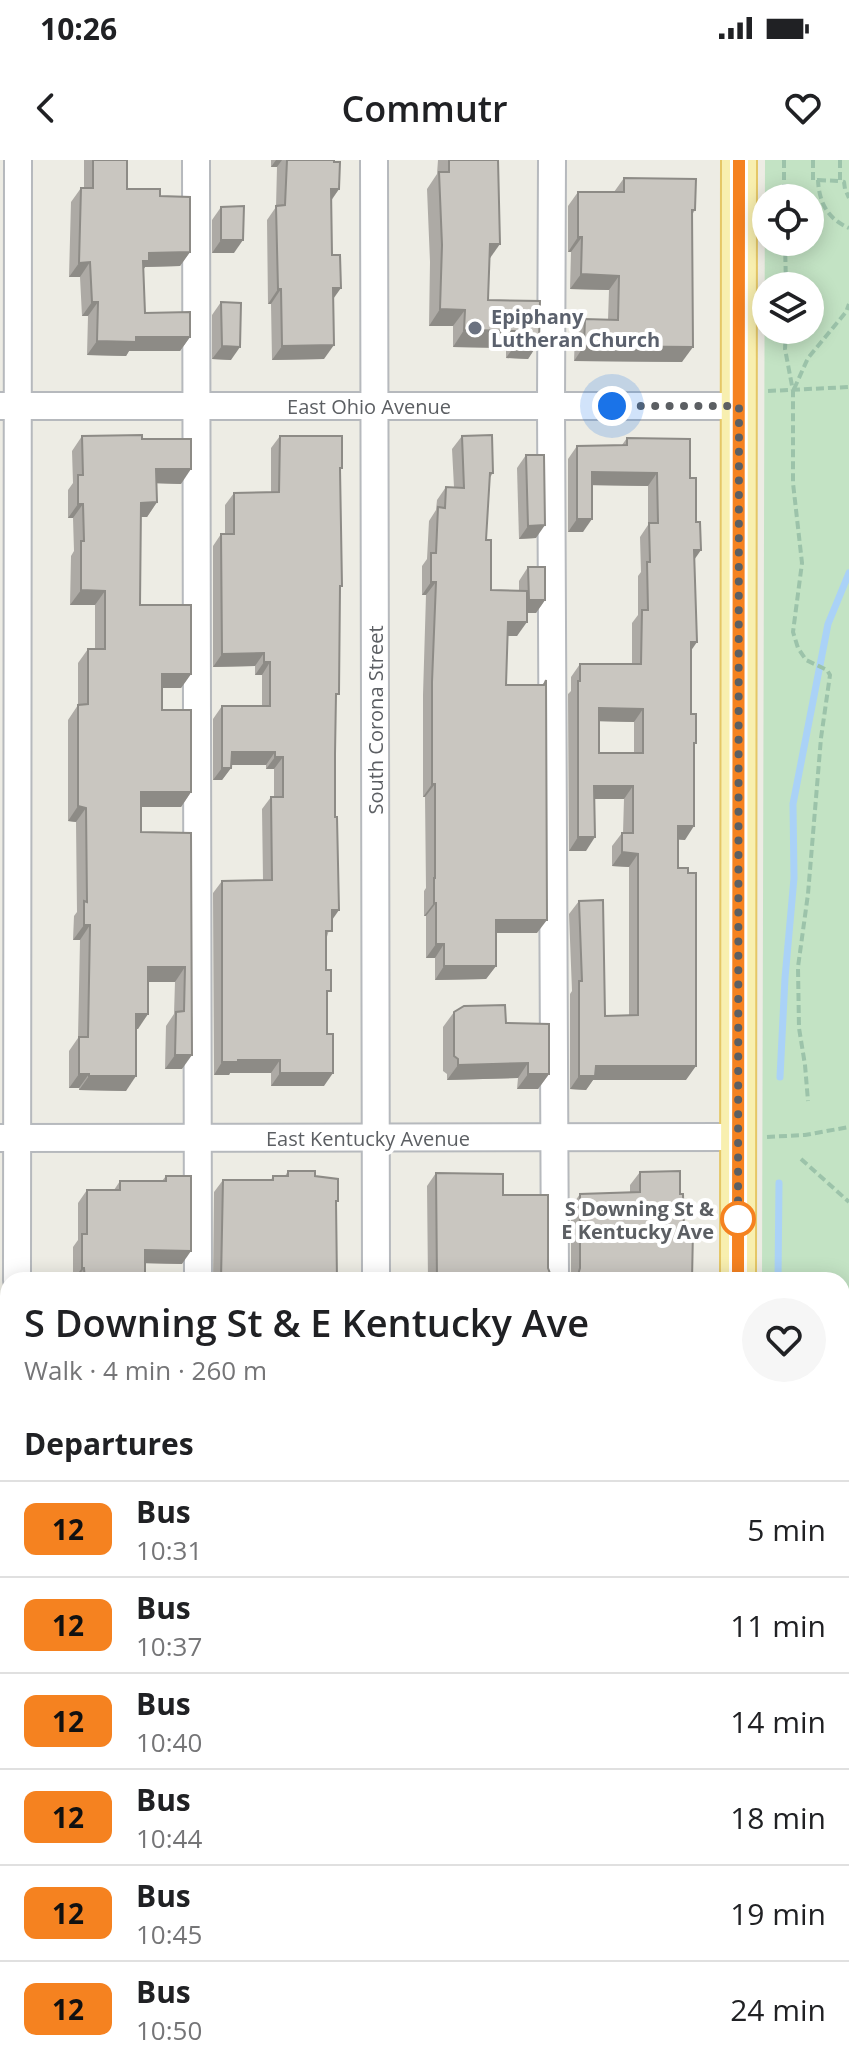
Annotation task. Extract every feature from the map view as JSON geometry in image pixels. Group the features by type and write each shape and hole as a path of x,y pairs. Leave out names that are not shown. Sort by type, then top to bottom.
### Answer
{"main road":[{"path":"738,1272 737,1137 750,398 739,160"}],"street":[{"path":"16,1272 8,1138 9,406 18,160"},
{"path":"196,160 198,1272"},
{"name":"South Corona Street","path":"374,160 376,1272"},
{"path":"552,160 555,1272"},
{"name":"East Ohio Avenue","path":"9,406 551,406 750,398"},
{"name":"East Kentucky Avenue","path":"8,1138 737,1137"}],"path":[{"path":"784,160 784,184"},
{"path":"813,160 813,180 844,182 849,198"},
{"path":"840,160 840,181"},
{"path":"818,180 819,194 827,211 839,224 849,228"},
{"path":"793,391 808,358 848,311 849,304"},
{"path":"785,344 793,391 793,483 802,563 793,632 806,660 827,670 830,675 823,714 808,894 798,967 799,1028 808,1101"},
{"path":"750,398 849,387"},
{"path":"737,1137 791,1137 849,1127"},
{"path":"801,1159 849,1202"}],"green space":[{"path":"765,160 849,160 849,1272 762,1272 765,344 824,344 824,272 765,272 765,256 824,256 824,184 765,184"}],"building":[{"path":"93,160 127,160 127,189 160,189 160,196 190,197 190,252 149,253 149,261 143,261 145,313 190,312 190,337 136,337 136,342 97,341 98,302 92,302 90,262 79,263 81,188 93,188"},
{"path":"287,160 340,162 339,189 331,189 332,255 340,255 341,288 333,288 334,345 282,346 276,206 285,205"},
{"path":"449,160 498,160 500,244 490,244 488,300 540,301 539,342 518,341 518,331 464,330 465,310 440,309 442,245 439,172 449,172"},
{"path":"624,178 696,179 695,210 692,210 693,347 584,346 585,319 618,320 619,276 581,274 578,192 624,192"},
{"path":"244,206 243,240 221,240 221,207"},
{"path":"221,302 241,303 240,347 222,346"},
{"path":"142,435 142,439 191,439 191,469 156,469 157,502 141,503 140,605 191,605 191,674 162,674 162,710 191,710 191,792 141,792 141,832 191,833 192,1055 175,1055 176,1012 184,1011 185,967 148,967 148,1014 136,1014 136,1076 89,1076 79,1074 79,1037 88,1037 90,925 84,925 84,901 87,902 86,808 78,806 78,705 88,704 88,649 105,649 105,591 81,590 81,541 84,541 83,504 78,504 78,475 83,475 82,436"},
{"path":"492,435 493,473 490,473 486,540 491,540 491,590 527,591 527,622 508,622 506,685 544,685 546,680 547,920 496,920 496,966 444,966 444,944 436,944 434,903 432,682 436,582 431,582 431,553 436,553 438,507 445,508 446,487 464,488 462,436"},
{"path":"280,436 342,436 342,586 335,754 339,910 332,910 332,931 326,931 326,970 331,970 331,991 327,991 327,1034 333,1034 333,1073 280,1073 280,1060 222,1062 222,881 272,880 271,797 283,797 283,757 275,757 275,752 232,752 231,768 222,768 222,706 270,706 270,662 264,662 264,653 222,654 221,534 234,534 234,493 279,492"},
{"path":"627,438 690,439 690,478 696,478 696,522 700,522 701,550 694,550 697,642 691,642 691,714 696,714 694,826 678,826 678,868 688,868 688,873 696,873 696,1066 596,1066 595,1076 579,1076 579,981 582,981 579,901 603,900 605,1016 638,1015 638,854 622,852 622,833 633,833 633,786 594,786 595,837 578,837 580,664 641,664 642,610 648,610 649,523 658,523 657,473 592,472 592,519 577,519 577,446 627,445","holes":["599,708 643,709 643,753 599,753"]},
{"path":"526,455 544,455 545,525 528,526"},
{"path":"528,567 545,567 545,600 529,600"},
{"path":"505,1005 506,1023 549,1024 549,1074 528,1074 528,1063 458,1065 458,1059 454,1056 454,1012 464,1006"},
{"path":"288,1171 315,1171 315,1176 338,1179 337,1272 221,1272 223,1180 273,1180 273,1176 288,1176"},
{"path":"680,1171 684,1230 693,1230 692,1272 579,1272 580,1194 640,1192 640,1172"},
{"path":"436,1173 503,1174 503,1195 548,1195 550,1272 437,1272"},
{"path":"166,1176 191,1176 191,1251 145,1250 145,1272 84,1272 82,1234 87,1234 87,1190 120,1190 120,1181 166,1181"}],"waterway":[{"path":"780,1077 794,878 793,804 828,624 849,573"},
{"path":"778,1272 779,1183"}],"bus line":[{"name":"12","path":"738,1272 739,160"}],"place":[{"name":"Epiphany Lutheran Church","path":"475,328"},
{"name":"S Downing St & E Kentucky Ave","path":"738,1219"}],"route":[{"path":"612,406 739,406 738,1219"}]}
